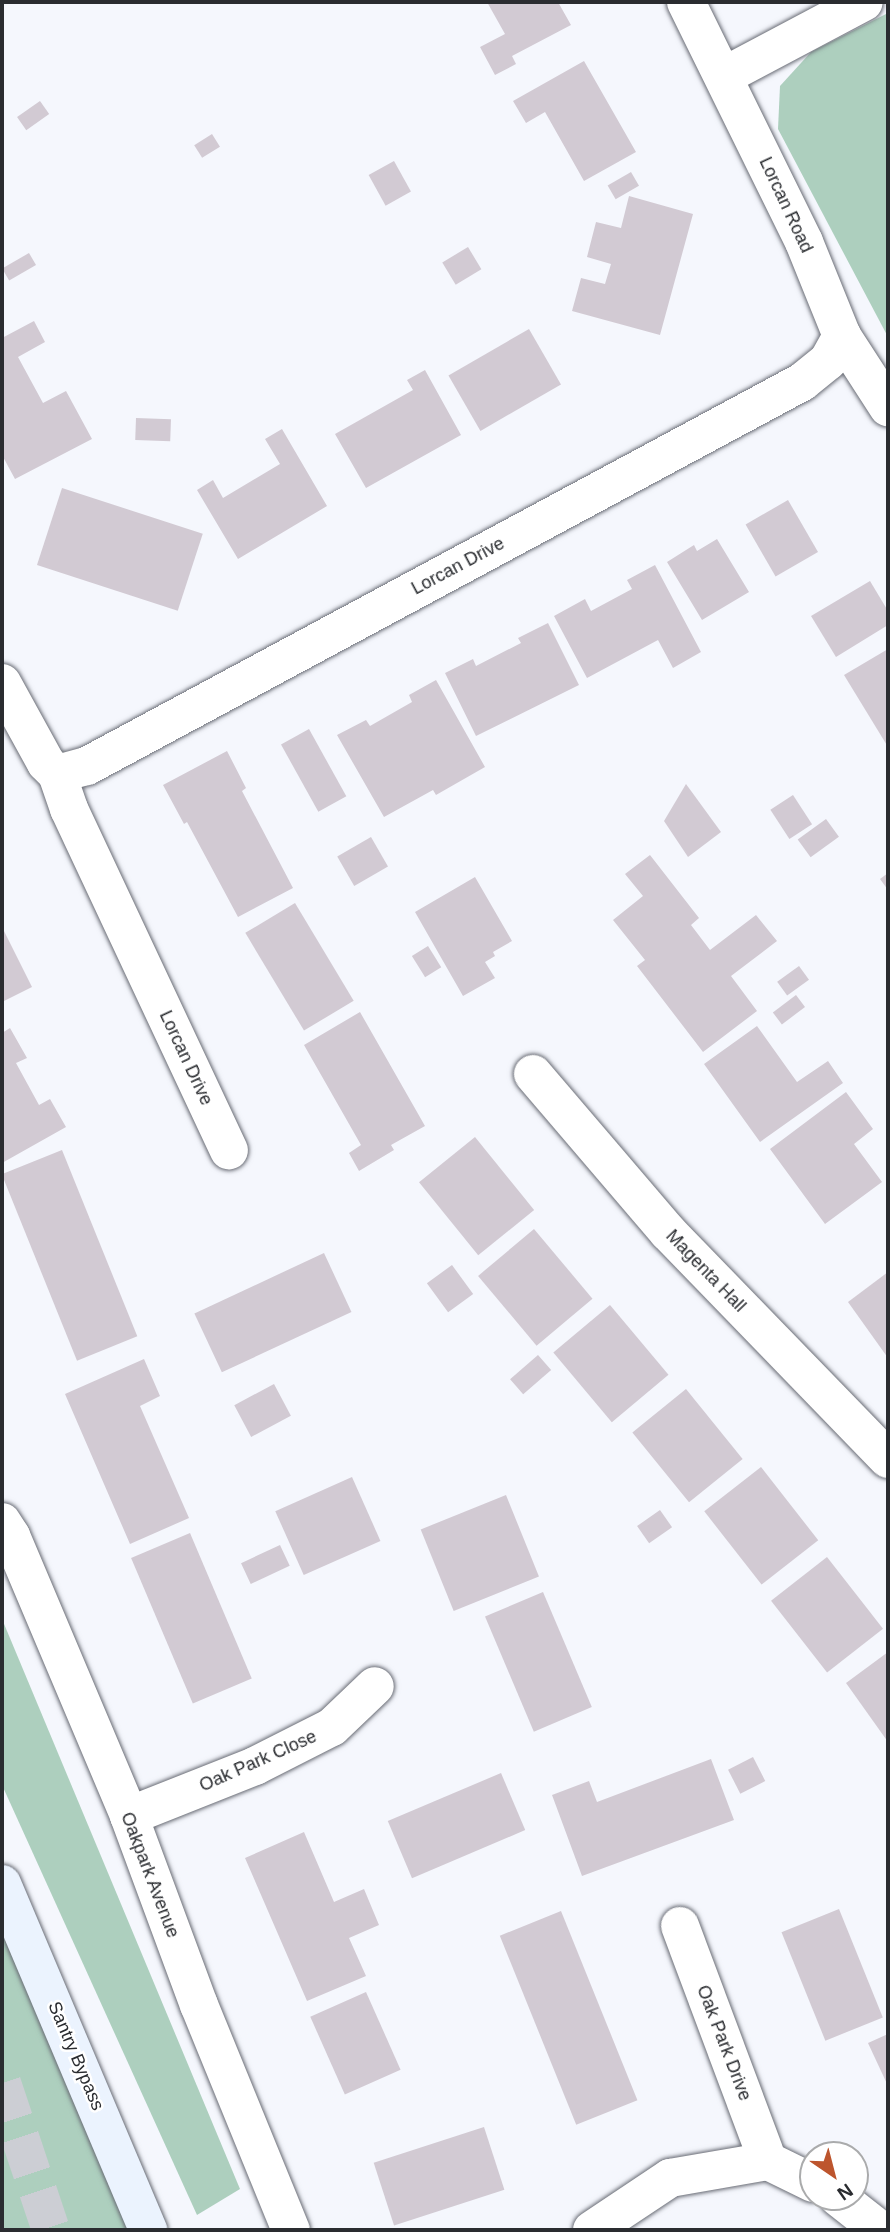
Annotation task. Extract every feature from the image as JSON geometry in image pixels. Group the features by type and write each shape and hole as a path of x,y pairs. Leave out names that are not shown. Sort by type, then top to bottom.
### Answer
{"main road":[{"name":"Santry Bypass","path":"2,1884 148,2230"}],"street":[{"name":"Lorcan Road","path":"686,2 804,242 842,336"},
{"path":"724,76 864,2"},
{"path":"842,336 888,407"},
{"name":"Lorcan Drive","path":"57,774 87,766 803,382 828,361 842,336"},
{"name":"Lorcan Drive","path":"2,683 46,763 57,774 69,809 229,1150"},
{"name":"Magenta Hall","path":"533,1074 668,1232 888,1459"},
{"name":"Oakpark Avenue","path":"2,1522 11,1536 129,1816 199,2005 292,2230"},
{"name":"Oak Park Close","path":"129,1816 254,1766 332,1727 375,1686"},
{"name":"Oak Park Drive","path":"680,1926 768,2161"},
{"path":"592,2230 670,2178 768,2161 799,2176"},
{"path":"856,2211 880,2230"}],"green space":[{"path":"888,13 888,337 778,129 780,86 811,52"},
{"path":"2,1619 240,2189 197,2215 2,1785"},
{"path":"2,1926 130,2230 2,2230"}],"building":[{"path":"487,2 558,2 571,25 512,56 516,64 495,75 480,47 505,34"},
{"path":"584,61 636,152 584,181 545,112 526,123 513,101"},
{"path":"40,101 49,114 26,130 17,117"},
{"path":"212,134 220,147 202,158 194,145"},
{"path":"394,161 411,192 386,206 369,175"},
{"path":"631,172 639,186 616,199 608,186"},
{"path":"629,196 693,214 660,335 572,311 581,278 605,284 611,264 587,257 596,222 621,228"},
{"path":"468,247 481,269 456,285 442,262"},
{"path":"29,253 36,265 9,281 2,268"},
{"path":"34,321 45,342 18,357 43,403 66,391 92,439 15,479 2,455 2,338"},
{"path":"529,329 561,384 480,431 448,376"},
{"path":"425,370 461,435 366,488 335,434 413,390 407,380"},
{"path":"136,418 171,419 170,441 135,440"},
{"path":"282,429 327,506 238,559 197,490 213,480 223,498 280,464 265,439"},
{"path":"62,488 203,534 178,611 37,565"},
{"path":"788,500 818,552 776,576 746,524"},
{"path":"717,539 749,592 702,620 667,562 694,545 697,551"},
{"path":"655,565 701,652 673,668 658,640 587,678 554,616 585,599 591,611 632,589 627,580"},
{"path":"870,581 888,611 888,625 836,657 811,616"},
{"path":"548,623 579,685 476,736 445,673 473,659 476,666 521,643 518,638"},
{"path":"888,649 888,747 844,675"},
{"path":"436,680 485,767 436,795 433,790 384,817 337,735 366,720 370,726 412,702 409,695"},
{"path":"309,729 346,796 318,812 281,745"},
{"path":"227,751 246,788 242,791 293,888 238,917 187,822 184,824 163,785"},
{"path":"686,784 721,832 688,857 664,821"},
{"path":"793,795 812,824 789,839 770,810"},
{"path":"826,819 839,837 811,857 798,840"},
{"path":"371,837 388,866 354,886 337,857"},
{"path":"650,855 699,918 691,925 710,950 756,915 777,941 731,976 757,1011 703,1052 637,966 645,960 613,920 643,896 625,874"},
{"path":"888,873 888,890 880,879"},
{"path":"475,877 512,941 493,952 495,956 485,962 495,978 463,996 415,912"},
{"path":"295,903 354,1001 304,1031 245,933"},
{"path":"2,927 32,987 2,1002"},
{"path":"428,946 441,967 425,977 412,956"},
{"path":"799,966 809,980 787,996 777,982"},
{"path":"796,995 805,1007 782,1024 773,1012"},
{"path":"360,1012 425,1126 391,1145 394,1150 359,1171 349,1153 361,1145 304,1045"},
{"path":"757,1026 797,1082 828,1061 843,1083 760,1142 704,1064"},
{"path":"10,1028 27,1058 16,1063 39,1105 50,1099 66,1127 2,1163 2,1033"},
{"path":"846,1092 873,1129 854,1144 882,1182 825,1224 770,1149"},
{"path":"475,1137 534,1210 478,1255 419,1182"},
{"path":"62,1150 137,1336 77,1361 2,1175"},
{"path":"534,1229 592,1299 537,1346 478,1276"},
{"path":"324,1253 351,1312 222,1372 194,1313"},
{"path":"452,1265 473,1294 448,1312 427,1283"},
{"path":"888,1272 888,1358 848,1302"},
{"path":"610,1305 668,1375 612,1422 553,1353"},
{"path":"538,1355 551,1370 523,1394 510,1379"},
{"path":"144,1359 160,1396 140,1406 189,1518 130,1544 65,1394"},
{"path":"274,1384 291,1416 251,1437 234,1405"},
{"path":"686,1389 743,1459 689,1502 632,1432"},
{"path":"761,1467 818,1540 762,1585 704,1511"},
{"path":"352,1477 380,1541 304,1575 275,1511"},
{"path":"506,1495 539,1577 454,1611 421,1529"},
{"path":"660,1510 672,1527 649,1543 637,1526"},
{"path":"190,1533 252,1678 193,1703 131,1558"},
{"path":"280,1545 290,1566 251,1584 241,1563"},
{"path":"827,1557 883,1629 827,1672 771,1601"},
{"path":"543,1592 592,1707 534,1732 485,1617"},
{"path":"888,1652 888,1742 846,1683"},
{"path":"753,1757 765,1781 740,1794 728,1770"},
{"path":"711,1759 734,1820 582,1876 552,1795 589,1781 597,1802"},
{"path":"501,1773 525,1830 412,1878 388,1821"},
{"path":"304,1832 334,1902 364,1889 379,1925 349,1938 366,1976 307,2001 245,1858"},
{"path":"839,1909 883,2017 825,2041 782,1932"},
{"path":"561,1911 637,2100 576,2125 500,1936"},
{"path":"366,1992 401,2070 345,2094 310,2017"},
{"path":"888,2034 888,2086 868,2043"},
{"path":"484,2127 504,2190 394,2226 374,2163"}],"tunnel":[{"path":"2,2083 51,2230"}]}
